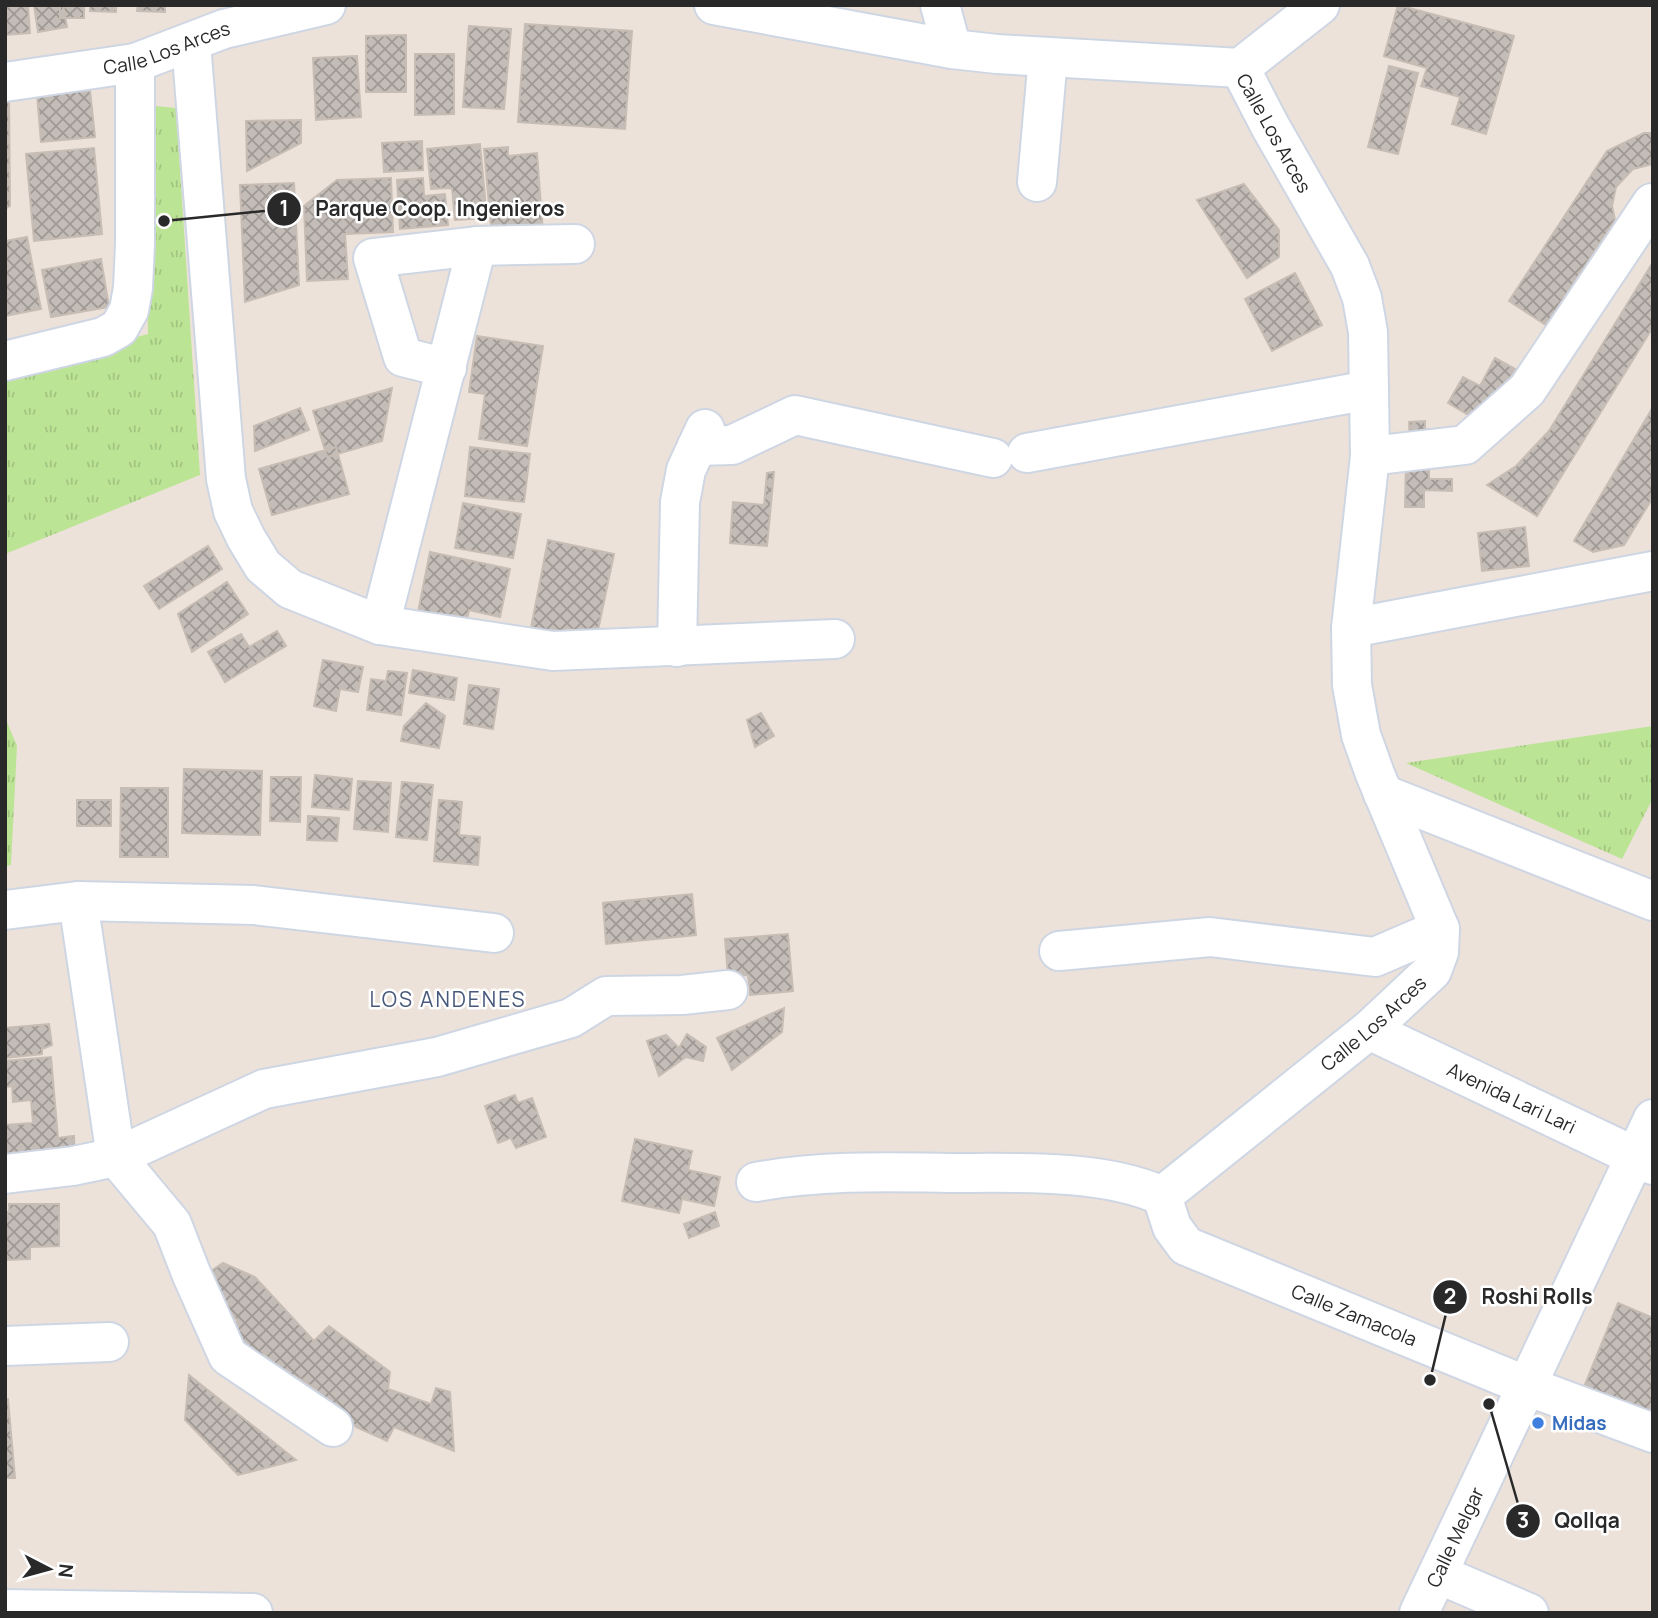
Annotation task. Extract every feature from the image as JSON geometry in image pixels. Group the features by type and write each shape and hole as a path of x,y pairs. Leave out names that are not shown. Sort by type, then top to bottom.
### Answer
{"street":[{"name":"Calle Los Arces","path":"5,82 135,63 214,26 326,5"},
{"name":"Calle Los Arces","path":"715,5 952,49 1240,68 1350,266 1362,298 1368,332 1370,456 1351,628 1352,685 1361,734 1382,794 1440,929 1439,952 1432,971 1369,1030 1162,1196"},
{"path":"940,5 952,49"},
{"path":"1240,68 1320,5"},
{"path":"214,26 226,479 233,511 263,566 290,589 380,625 553,651 835,639"},
{"path":"1037,183 1048,57"},
{"path":"5,361 103,337 119,328 129,310 135,244 135,63"},
{"path":"1370,456 1465,445 1527,390 1652,203"},
{"path":"447,368 402,357 373,258 477,246 575,244"},
{"path":"380,625 477,246"},
{"path":"677,647 680,502 686,470 701,438 732,445 795,415 1010,455 1369,390"},
{"path":"1351,628 1653,570"},
{"path":"1382,794 1653,901"},
{"path":"78,901 116,1157 172,1223 228,1356 333,1427"},
{"path":"5,910 78,901 254,905 494,933"},
{"path":"1059,951 1210,937 1375,957 1440,929"},
{"path":"5,1174 73,1166 116,1157 264,1089 437,1057 571,1018 606,996 682,995 728,990"},
{"name":"Avenida Lari Lari","path":"1369,1030 1644,1161"},
{"name":"Calle Melgar","path":"1419,1613 1527,1386 1644,1161 1653,1119"},
{"path":"756,1182 794,1175 833,1173 1000,1173 1102,1178 1143,1187 1162,1196"},
{"name":"Calle Zamacola","path":"1162,1196 1172,1227 1185,1246 1527,1386 1653,1433"},
{"path":"5,1346 109,1342"},
{"path":"1438,1574 1529,1613"},
{"path":"5,1609 253,1613"}],"green space":[{"path":"144,105 176,108 200,475 5,554 5,372 148,334"},
{"path":"5,717 17,746 11,865 5,866"},
{"path":"1653,726 1653,798 1622,859 1406,763"}],"building":[{"path":"5,5 28,5 30,33 5,35"},
{"path":"34,5 63,5 67,27 38,32"},
{"path":"60,5 84,5 84,18 60,18"},
{"path":"90,5 116,5 116,12 90,11"},
{"path":"138,5 165,5 165,12 137,11"},
{"path":"1398,5 1514,36 1486,134 1452,124 1460,97 1421,86 1427,68 1384,56"},
{"path":"525,24 632,31 625,129 518,122"},
{"path":"469,26 511,29 504,109 463,107"},
{"path":"406,35 406,92 366,92 366,36"},
{"path":"415,54 454,54 454,114 415,115"},
{"path":"357,56 361,117 316,120 313,58"},
{"path":"1389,66 1418,73 1398,154 1368,147"},
{"path":"90,90 95,137 41,142 37,95"},
{"path":"5,100 9,100 10,206 5,209"},
{"path":"301,120 301,143 247,171 246,121"},
{"path":"1644,133 1653,133 1653,164 1633,169 1616,187 1612,206 1615,220 1546,325 1509,301 1607,151"},
{"path":"422,141 423,170 384,172 382,143"},
{"path":"480,144 487,218 455,220 452,188 431,189 427,149"},
{"path":"508,147 508,156 537,153 543,233 492,237 484,149"},
{"path":"94,148 102,234 34,241 26,154"},
{"path":"391,178 393,232 345,234 348,279 307,281 304,206 337,180"},
{"path":"423,178 424,196 445,194 448,225 400,229 397,180"},
{"path":"294,183 299,285 245,302 240,185"},
{"path":"1244,184 1279,230 1279,257 1247,278 1197,200"},
{"path":"27,237 41,309 5,316 5,241"},
{"path":"101,259 109,307 51,317 42,270"},
{"path":"1653,262 1653,327 1537,516 1487,485 1516,466 1549,431"},
{"path":"1295,273 1322,325 1272,351 1245,299"},
{"path":"477,336 543,346 527,446 479,439 485,394 469,392"},
{"path":"1495,358 1515,369 1484,424 1448,403 1463,377 1480,386"},
{"path":"392,388 382,441 327,457 313,411"},
{"path":"1653,407 1653,497 1624,545 1593,552 1574,541"},
{"path":"300,408 309,430 255,451 254,426"},
{"path":"1425,421 1425,429 1446,429 1410,445 1409,422"},
{"path":"336,447 349,494 272,515 259,469"},
{"path":"470,447 530,454 524,502 465,496"},
{"path":"1406,460 1429,460 1429,479 1452,479 1452,491 1424,490 1424,507 1405,507"},
{"path":"774,472 767,546 730,543 733,502 764,505 767,473"},
{"path":"463,503 521,514 513,558 455,548"},
{"path":"1525,527 1529,566 1482,571 1478,533"},
{"path":"548,540 614,554 597,635 565,628 566,641 530,633"},
{"path":"208,546 222,569 159,609 144,586"},
{"path":"430,552 510,569 500,617 469,610 465,628 417,617"},
{"path":"227,582 248,614 192,652 178,614"},
{"path":"277,631 286,646 225,682 208,652 241,634 249,647"},
{"path":"323,660 363,667 358,692 340,689 336,711 314,706"},
{"path":"413,670 457,678 454,700 409,693"},
{"path":"388,671 407,673 401,715 367,710 371,679 386,681"},
{"path":"469,685 499,689 493,729 464,724"},
{"path":"426,703 445,716 439,748 401,741 404,726"},
{"path":"761,713 774,736 755,747 747,720"},
{"path":"184,769 262,771 260,835 182,833"},
{"path":"315,775 352,779 349,810 312,807"},
{"path":"271,777 301,777 300,822 270,821"},
{"path":"358,781 391,783 388,832 354,829"},
{"path":"402,782 433,785 427,840 396,837"},
{"path":"121,788 168,788 168,857 120,857"},
{"path":"77,800 111,800 111,826 77,826"},
{"path":"439,800 462,802 459,835 480,837 478,865 434,861"},
{"path":"308,816 339,818 337,841 307,840"},
{"path":"692,894 696,935 606,944 603,903"},
{"path":"788,934 793,991 750,995 748,975 728,976 725,939"},
{"path":"784,1008 782,1032 732,1070 717,1038"},
{"path":"49,1024 52,1045 42,1049 42,1054 5,1058 5,1028"},
{"path":"687,1034 706,1047 703,1061 686,1057 659,1076 647,1041 666,1035 679,1048"},
{"path":"51,1057 58,1138 74,1136 75,1157 36,1151 5,1154 5,1125 33,1123 31,1100 13,1102 12,1086 5,1087 5,1061"},
{"path":"515,1095 518,1103 532,1098 546,1137 516,1148 511,1138 498,1143 485,1106"},
{"path":"635,1139 692,1151 688,1170 720,1177 714,1206 682,1199 679,1213 622,1201"},
{"path":"9,1204 59,1204 59,1246 30,1247 30,1259 5,1260 5,1212 9,1212"},
{"path":"715,1212 719,1226 689,1238 684,1224"},
{"path":"223,1263 255,1277 314,1341 329,1326 390,1372 388,1389 431,1404 436,1388 450,1392 454,1451 394,1427 387,1441 356,1427 347,1417 314,1395 317,1390 294,1375 284,1378 264,1353 254,1364 232,1332 237,1320 199,1279"},
{"path":"1618,1303 1653,1318 1653,1405 1648,1416 1582,1392"},
{"path":"189,1375 296,1460 238,1475 185,1420"},
{"path":"8,1399 15,1478 5,1478 5,1400"}],"place":[{"name":"Parque Coop. Ingenieros","path":"164,221"},
{"name":"Roshi Rolls","path":"1430,1380"},
{"name":"Qollqa","path":"1489,1404"},
{"name":"Midas","path":"1538,1423"}],"district":[{"name":"LOS ANDENES","path":"448,1000"}]}
